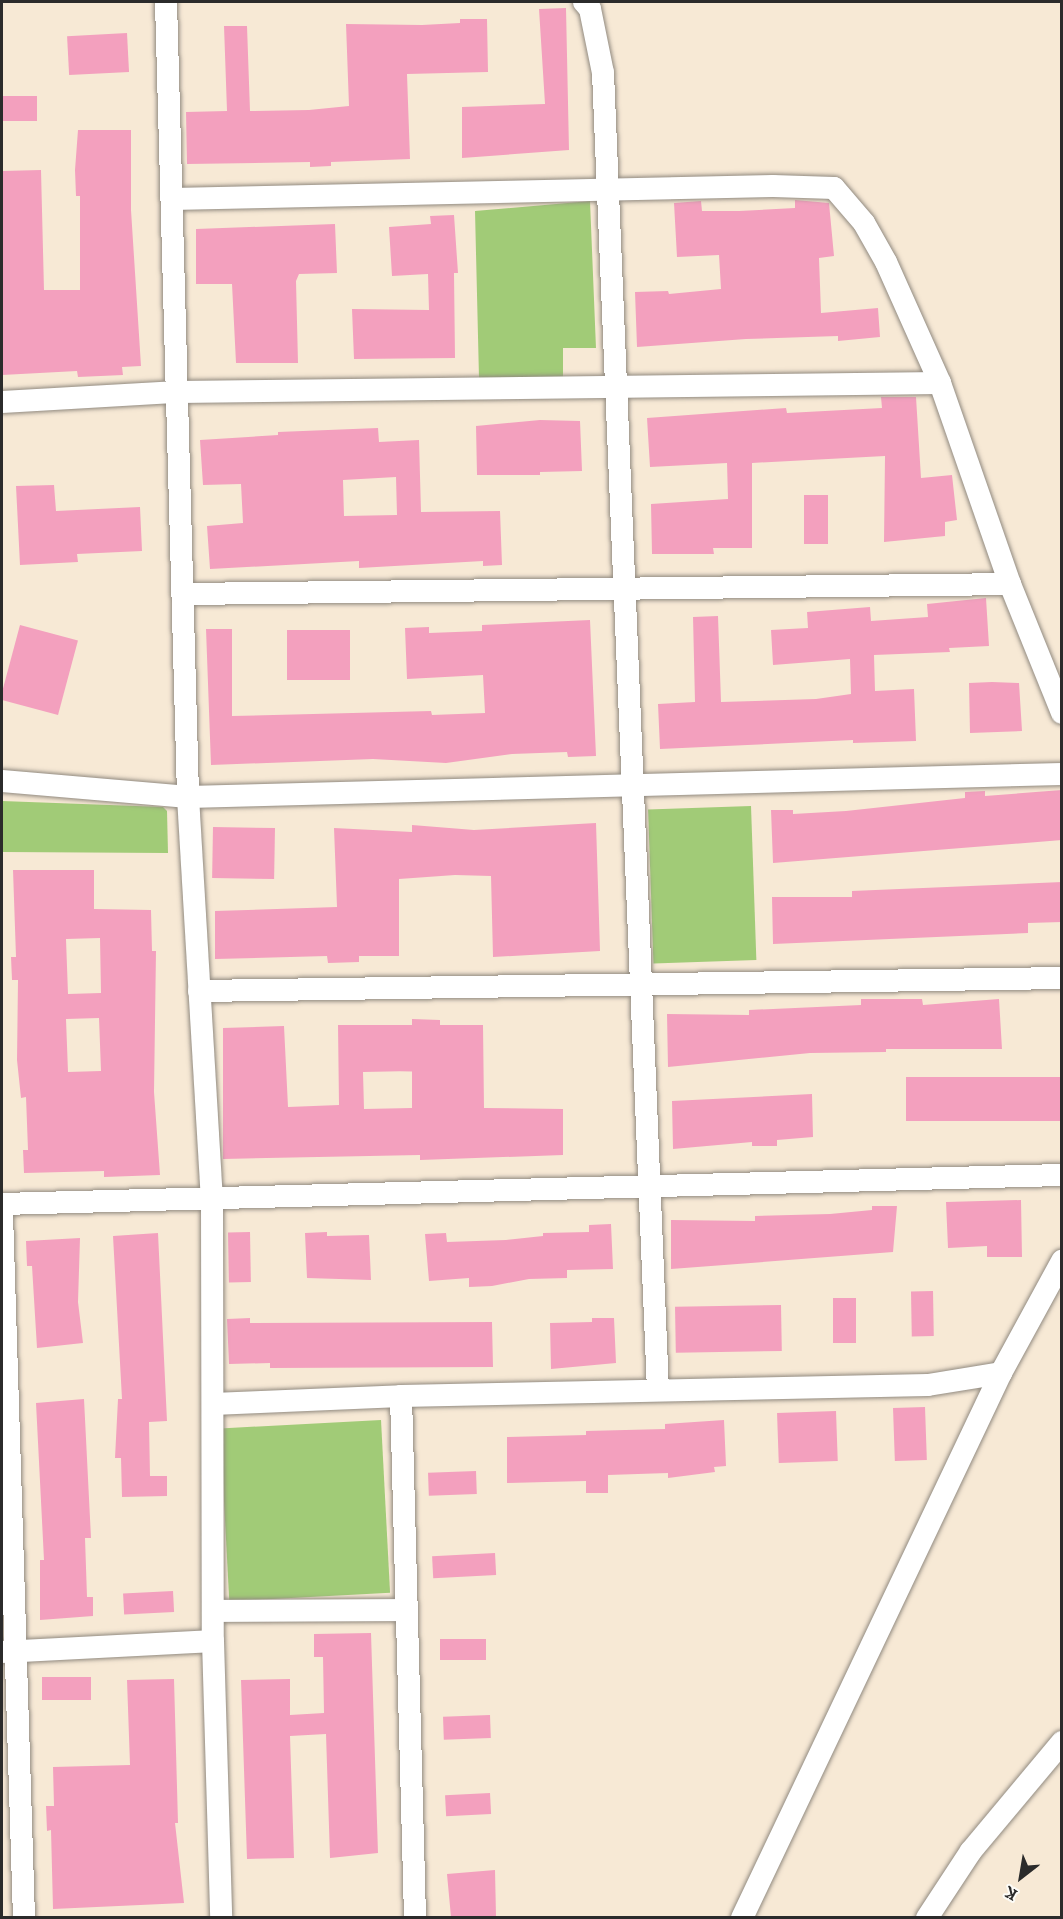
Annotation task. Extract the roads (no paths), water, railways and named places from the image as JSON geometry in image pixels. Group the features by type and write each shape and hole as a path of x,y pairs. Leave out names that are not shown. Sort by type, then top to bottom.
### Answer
{"street":[{"path":"166,2 188,797 212,1201 213,1641 221,1917"},
{"path":"584,2 590,9 603,73 617,387 638,984 658,1390"},
{"path":"172,199 609,189 834,188 864,224 886,262 940,383 1010,584 1062,712"},
{"path":"2,402 178,392 940,383"},
{"path":"184,594 1010,584"},
{"path":"2,781 188,797 1062,774"},
{"path":"199,991 1062,978"},
{"path":"2,1204 212,1201 1062,1175"},
{"path":"2,1214 9,1652 24,1917"},
{"path":"742,1917 1001,1373 1062,1261"},
{"path":"213,1404 401,1396 928,1384 1001,1373"},
{"path":"401,1396 415,1917"},
{"path":"213,1611 405,1610"},
{"path":"9,1652 213,1641"},
{"path":"927,1917 971,1851 1062,1742"}]}
